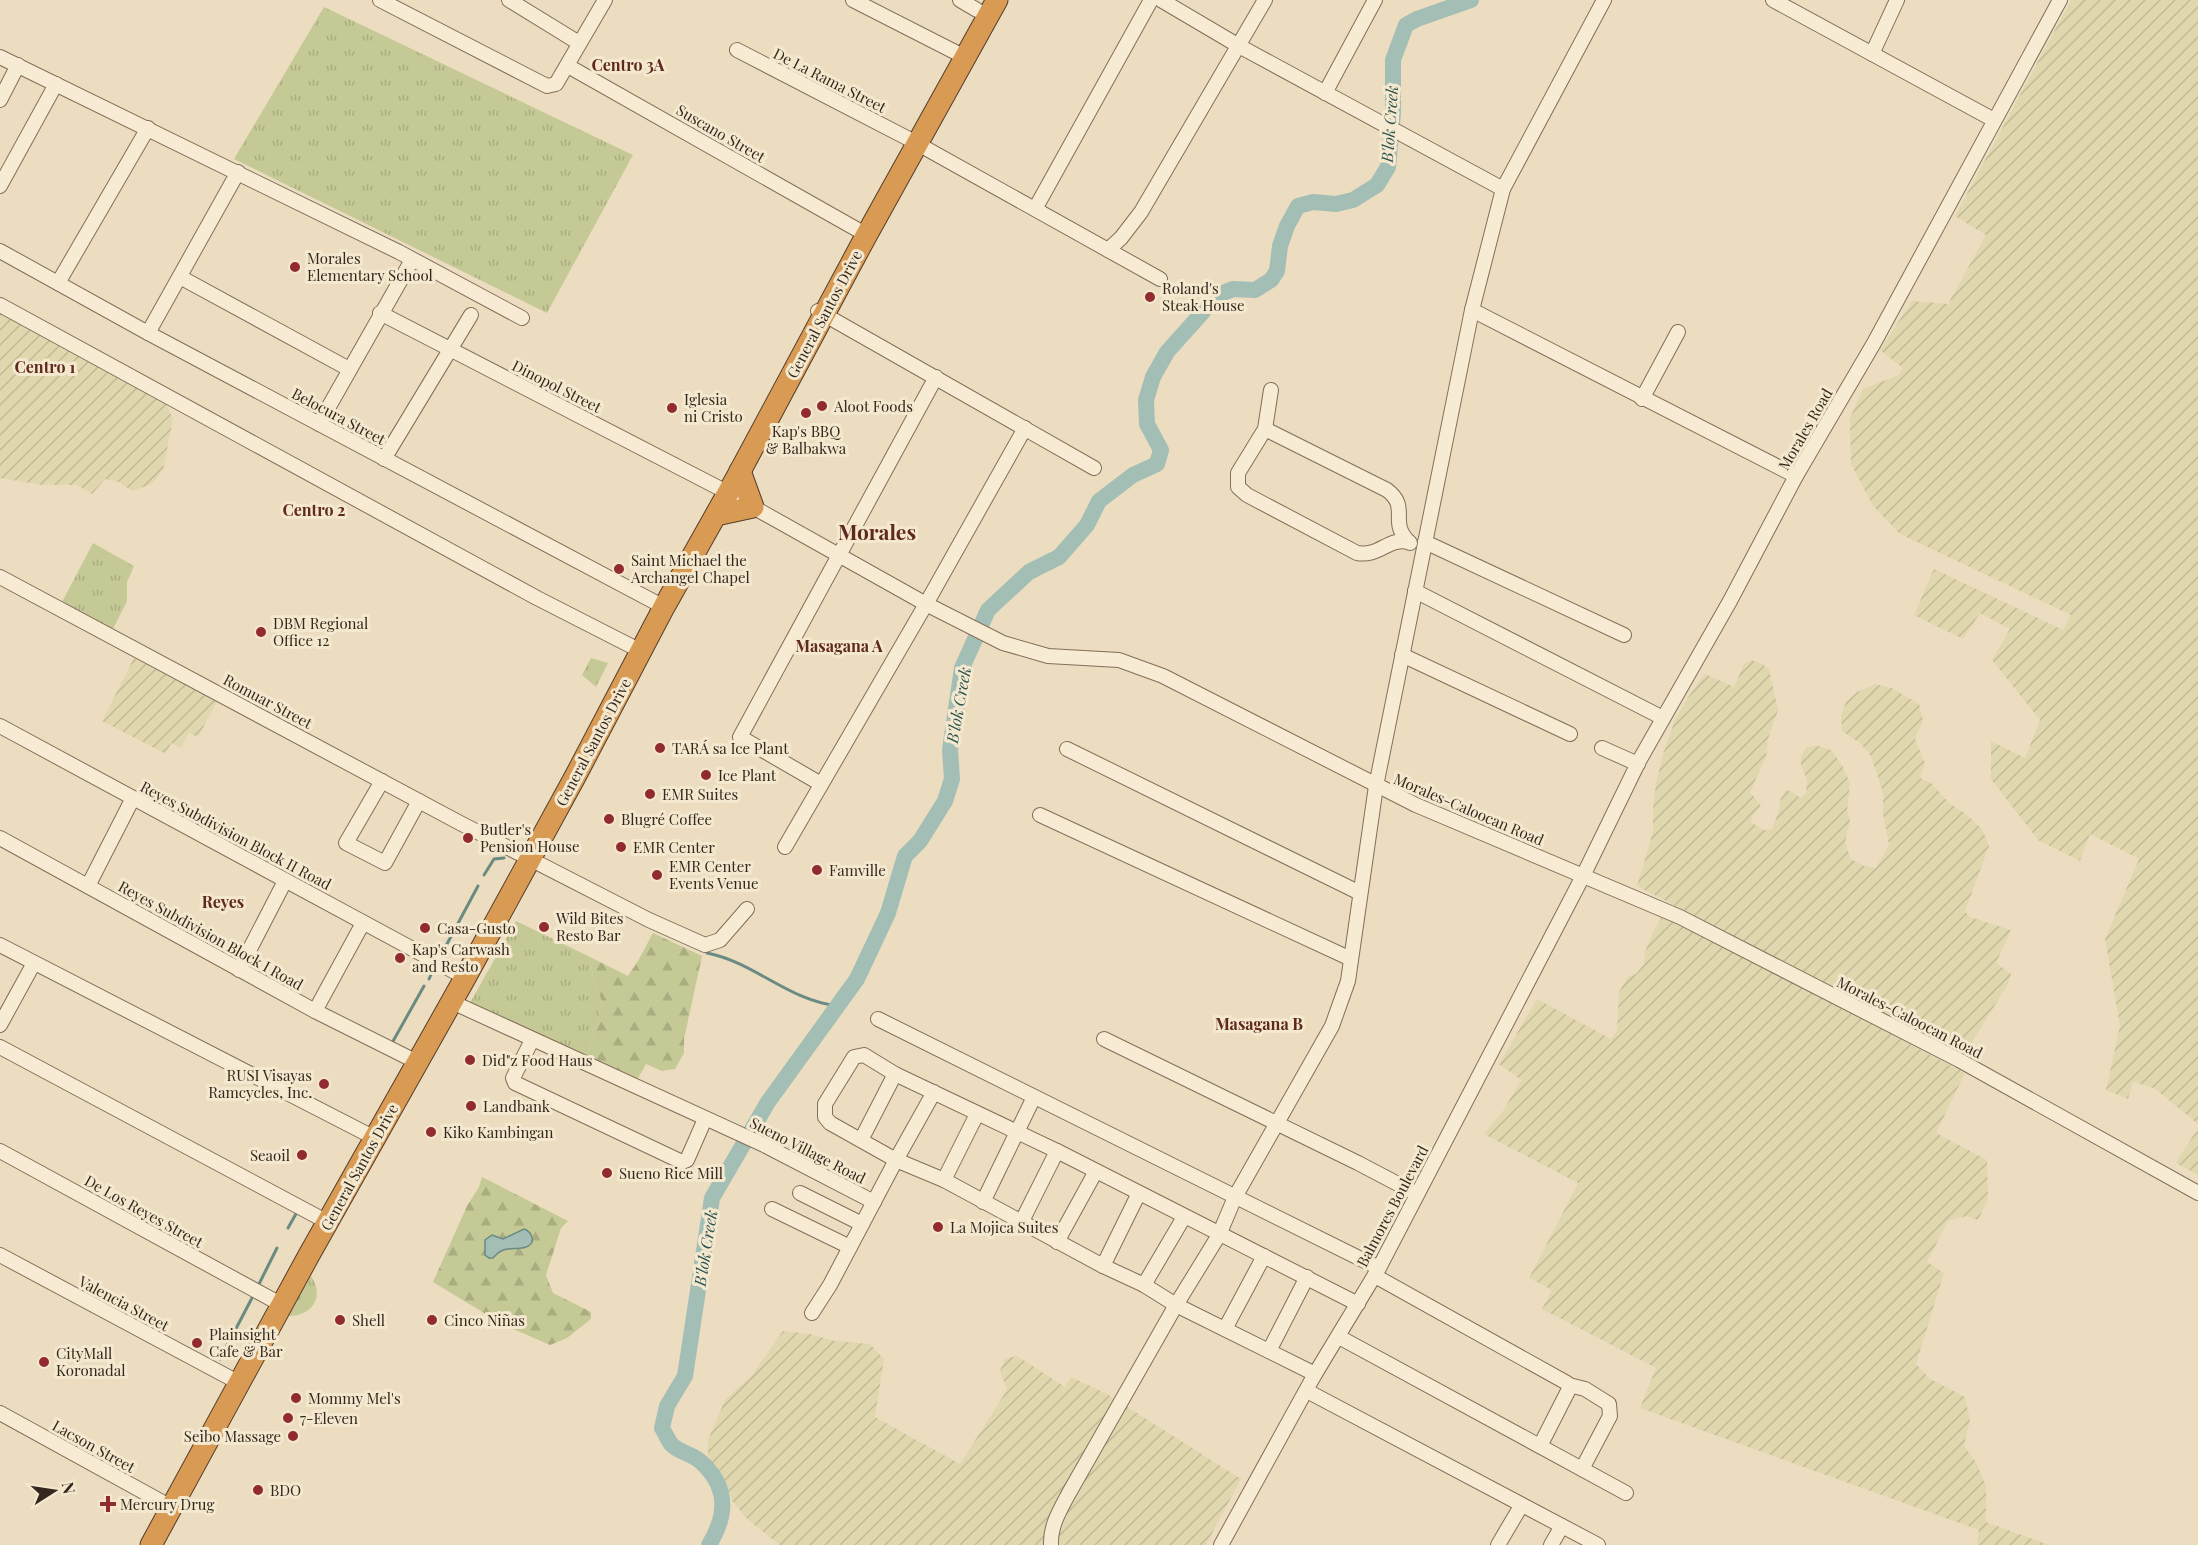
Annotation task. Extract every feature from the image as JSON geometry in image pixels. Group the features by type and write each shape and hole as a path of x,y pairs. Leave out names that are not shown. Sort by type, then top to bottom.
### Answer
{"highway":[{"name":"General Santos Drive","path":"141,1545 168,1505 452,1002 632,646 716,515 724,491 740,471 820,312 858,230 997,0"},
{"name":"General Santos Drive","path":"151,1545 168,1505 273,1300 457,973 526,856 659,605 724,491 913,141 955,52 973,3"},
{"path":"716,515 753,507 740,471"}],"street":[{"path":"380,0 547,86 556,84 568,66 604,0"},
{"path":"509,0 579,43"},
{"path":"853,0 955,52"},
{"path":"1035,209 1151,0"},
{"path":"1161,0 1324,93 1503,189"},
{"path":"1108,250 1121,238 1141,212 1265,0"},
{"path":"1324,93 1375,0"},
{"path":"1052,1545 1055,1520 1069,1493 1219,1234 1235,1197 1332,1026 1348,981 1376,786 1472,310 1503,189 1604,0"},
{"path":"1773,0 1994,120"},
{"path":"1872,54 1897,0"},
{"name":"Morales Road","path":"1583,876 1663,718 1796,476 1874,343 2060,0"},
{"name":"De La Rama Street","path":"737,50 913,141 1160,279"},
{"path":"0,57 238,172 522,318"},
{"path":"0,100 18,65"},
{"name":"Suscano Street","path":"568,66 858,230"},
{"path":"0,186 56,84"},
{"path":"58,283 148,128"},
{"path":"148,333 238,172"},
{"name":"Belocura Street","path":"0,251 148,333 659,605"},
{"path":"318,424 412,260"},
{"path":"180,277 349,369"},
{"path":"0,305 537,598 632,646"},
{"path":"1472,310 1796,476"},
{"path":"820,312 1094,468"},
{"name":"Dinopol Street","path":"380,313 724,491"},
{"path":"384,459 471,315"},
{"path":"1642,399 1678,332"},
{"path":"821,784 740,737 936,377"},
{"path":"1271,390 1265,429 1238,473 1238,488 1246,495 1357,553 1373,553 1400,540 1424,546 1624,635"},
{"path":"784,847 926,604 1025,428"},
{"path":"1265,429 1381,486 1395,496 1400,515 1398,525 1409,542"},
{"name":"Morales-Caloocan Road","path":"724,491 838,557 986,634 1025,651 1048,656 1119,660 1140,666 1188,687 1376,786 1444,818 1680,916 1959,1060 2198,1193"},
{"name":"Romuar Street","path":"0,577 419,801 649,920 705,945 720,940 747,909"},
{"path":"1415,591 1663,718"},
{"path":"1402,655 1570,734"},
{"name":"Reyes Subdivision Block II Road","path":"0,726 457,973"},
{"path":"1602,748 1638,764"},
{"path":"1067,749 1359,893"},
{"path":"382,781 346,843 385,863 419,801"},
{"path":"88,886 133,798"},
{"path":"1040,815 1351,959"},
{"name":"Reyes Subdivision Block I Road","path":"0,838 315,1011 409,1058"},
{"name":"Balmores Boulevard","path":"1221,1545 1315,1374 1377,1272 1583,876"},
{"path":"239,970 285,881"},
{"path":"315,1011 363,923"},
{"path":"0,945 367,1134"},
{"path":"0,1025 34,963"},
{"name":"Sueno Village Road","path":"452,1002 764,1145 874,1202 934,1092"},
{"path":"878,1019 1235,1197 1377,1272 1569,1385 1585,1389 1609,1404 1610,1416 1582,1469"},
{"path":"1104,1039 1417,1194"},
{"path":"532,1040 517,1068 513,1078 514,1083 682,1162 687,1160 705,1119"},
{"path":"0,1047 320,1218"},
{"path":"1315,1374 1176,1305 1144,1285 1057,1242 944,1180 896,1160 827,1120 825,1104 854,1057 864,1055 895,1074 1057,1151 1358,1304"},
{"path":"861,1140 895,1074"},
{"path":"983,1202 1034,1097"},
{"path":"944,1180 977,1114"},
{"name":"De Los Reyes Street","path":"0,1151 273,1300"},
{"path":"1021,1223 1057,1151"},
{"path":"1057,1242 1096,1171"},
{"path":"800,1193 862,1224"},
{"path":"1103,1266 1139,1193"},
{"path":"812,1313 830,1285 874,1202"},
{"path":"772,1209 850,1247"},
{"path":"1144,1285 1184,1217"},
{"name":"Valencia Street","path":"0,1255 232,1379"},
{"path":"1225,1329 1264,1256"},
{"path":"1269,1351 1307,1277"},
{"path":"1339,1337 1626,1492"},
{"path":"1540,1446 1569,1385"},
{"path":"1307,1391 1598,1545"},
{"name":"Lacson Street","path":"0,1413 168,1505"},
{"path":"1498,1545 1521,1506"},
{"path":"1551,1545 1562,1526"}],"shaded area":[{"path":"2071,0 2198,0 2198,1124 2154,1088 2133,1082 2128,1099 2106,1090 2120,1026 2105,939 2139,859 2090,834 2080,861 2038,840 1991,779 1991,741 2025,758 2040,720 1992,660 2010,629 1980,613 1963,639 1914,615 1934,569 2063,630 2071,615 1900,534 1873,506 1851,464 1850,418 1863,389 1899,375 1903,368 1880,350 1912,301 1948,304 1986,235 1955,216"},
{"path":"0,309 163,397 173,419 163,470 152,484 132,491 119,482 105,479 92,494 77,485 42,485 0,478"},
{"path":"134,658 217,702 198,737 189,733 181,748 171,743 166,754 102,721"},
{"path":"1751,660 1769,669 1778,710 1768,739 1766,757 1750,792 1761,806 1753,814 1751,822 1764,830 1772,829 1779,811 1780,800 1786,790 1800,798 1806,793 1807,780 1801,766 1801,757 1806,747 1818,746 1831,750 1842,765 1850,783 1847,811 1850,820 1845,843 1851,859 1864,866 1876,868 1889,845 1883,814 1883,793 1871,756 1861,744 1842,731 1841,716 1846,702 1857,692 1875,684 1892,688 1919,704 1923,720 1915,739 1925,763 1920,778 1931,783 1949,803 1966,814 1982,829 1989,846 1965,911 1970,917 2011,930 1996,963 2011,974 2008,984 1964,1055 1637,886 1653,832 1656,783 1675,720 1705,674 1734,687 1744,664"},
{"path":"1663,915 1965,1073 1936,1133 1987,1160 1988,1200 1978,1220 1966,1216 1948,1221 1927,1262 1944,1273 1916,1364 1930,1379 1965,1397 1970,1420 1964,1446 1976,1462 1986,1486 1986,1522 2049,1545 1977,1545 1979,1530 1640,1408 1656,1368 1542,1309 1552,1290 1529,1278 1578,1183 1484,1134 1503,1111 1521,1080 1499,1064 1537,999 1611,1039 1617,1031 1619,992 1628,977 1636,974 1644,964 1645,952"},
{"path":"2198,1128 2198,1175 2176,1163"},
{"path":"783,1331 810,1334 835,1341 870,1344 884,1359 875,1417 960,1464 1007,1390 1000,1371 1005,1359 1017,1356 1065,1387 1071,1377 1107,1394 1241,1479 1206,1545 780,1545 749,1521 733,1502 725,1482 708,1459 708,1440 725,1400 752,1375"}],"green space":[{"path":"324,7 633,155 547,313 234,159"},
{"path":"93,543 134,566 127,582 127,601 112,631 61,604"},
{"path":"591,658 608,663 596,687 582,675"},
{"path":"516,921 590,957 594,984 602,1001 596,1031 586,1057 470,1003"},
{"path":"653,933 702,956 684,1039 684,1053 675,1069 662,1071 646,1064 637,1080 586,1057 596,1031 602,1001 594,984 590,957 628,976"},
{"path":"482,1177 568,1221 561,1228 546,1275 553,1293 591,1312 591,1319 567,1338 550,1345 502,1324 433,1282"},
{"path":"311,1276 317,1291 314,1304 304,1313 288,1316"}],"water":[{"path":"524,1229 532,1238 529,1245 504,1250 493,1258 485,1255 485,1240 492,1235 503,1239"}],"waterway":[{"name":"B'lok Creek","path":"709,1545 720,1522 722,1511 720,1490 716,1480 700,1461 674,1447 662,1428 667,1406 685,1376 712,1198 768,1102 857,979 888,913 905,856 920,841 945,801 952,779 950,750 962,668 988,610 1029,572 1059,557 1087,525 1099,501 1133,475 1157,464 1161,450 1147,424 1146,400 1153,377 1167,352 1202,313 1213,297 1233,289 1255,290 1271,280 1277,271 1280,246 1287,226 1298,206 1313,202 1336,204 1353,200 1377,185 1388,167 1393,113 1393,60 1406,25 1471,0"},
{"path":"484,875 494,859 504,858"},
{"path":"440,957 478,886"},
{"path":"707,953 740,964 803,997 838,1006"},
{"path":"429,979 434,968"},
{"path":"392,1043 424,986"},
{"path":"288,1228 297,1212"},
{"path":"258,1286 277,1248"},
{"path":"220,1359 252,1298"}],"place":[{"name":"Morales Elementary School","path":"295,267"},
{"name":"Roland's Steak House","path":"1150,297"},
{"name":"Aloot Foods","path":"822,406"},
{"name":"Iglesia ni Cristo","path":"672,408"},
{"name":"Kap's BBQ & Balbakwa","path":"806,413"},
{"name":"Saint Michael the Archangel Chapel","path":"619,569"},
{"name":"DBM Regional Office 12","path":"261,632"},
{"name":"TARÁ sa Ice Plant","path":"660,748"},
{"name":"Ice Plant","path":"706,775"},
{"name":"EMR Suites","path":"650,794"},
{"name":"Blugré Coffee","path":"609,819"},
{"name":"Butler's Pension House","path":"468,838"},
{"name":"EMR Center","path":"621,847"},
{"name":"Famville","path":"817,870"},
{"name":"EMR Center Events Venue","path":"657,875"},
{"name":"Wild Bites Resto Bar","path":"544,927"},
{"name":"Casa-Gusto","path":"425,928"},
{"name":"Kap's Carwash and Resto","path":"400,958"},
{"name":"Did\"z Food Haus","path":"470,1060"},
{"name":"RUSI Visayas Ramcycles, Inc.","path":"324,1084"},
{"name":"Landbank","path":"471,1106"},
{"name":"Kiko Kambingan","path":"431,1132"},
{"name":"Seaoil","path":"302,1155"},
{"name":"Sueno Rice Mill","path":"607,1173"},
{"name":"La Mojica Suites","path":"938,1227"},
{"name":"Shell","path":"340,1320"},
{"name":"Cinco Niñas","path":"432,1320"},
{"name":"Plainsight Cafe & Bar","path":"197,1343"},
{"name":"CityMall Koronadal","path":"44,1362"},
{"name":"Mommy Mel's","path":"296,1398"},
{"name":"7-Eleven","path":"288,1418"},
{"name":"Seibo Massage","path":"293,1436"},
{"name":"BDO","path":"258,1490"},
{"name":"Mercury Drug","path":"108,1504"}],"district":[{"name":"Centro 3A","path":"628,64"},
{"name":"Centro 1","path":"45,366"},
{"name":"Centro 2","path":"314,509"},
{"name":"Morales","path":"877,531"},
{"name":"Masagana A","path":"839,645"},
{"name":"Reyes","path":"223,901"},
{"name":"Masagana B","path":"1259,1023"}]}
